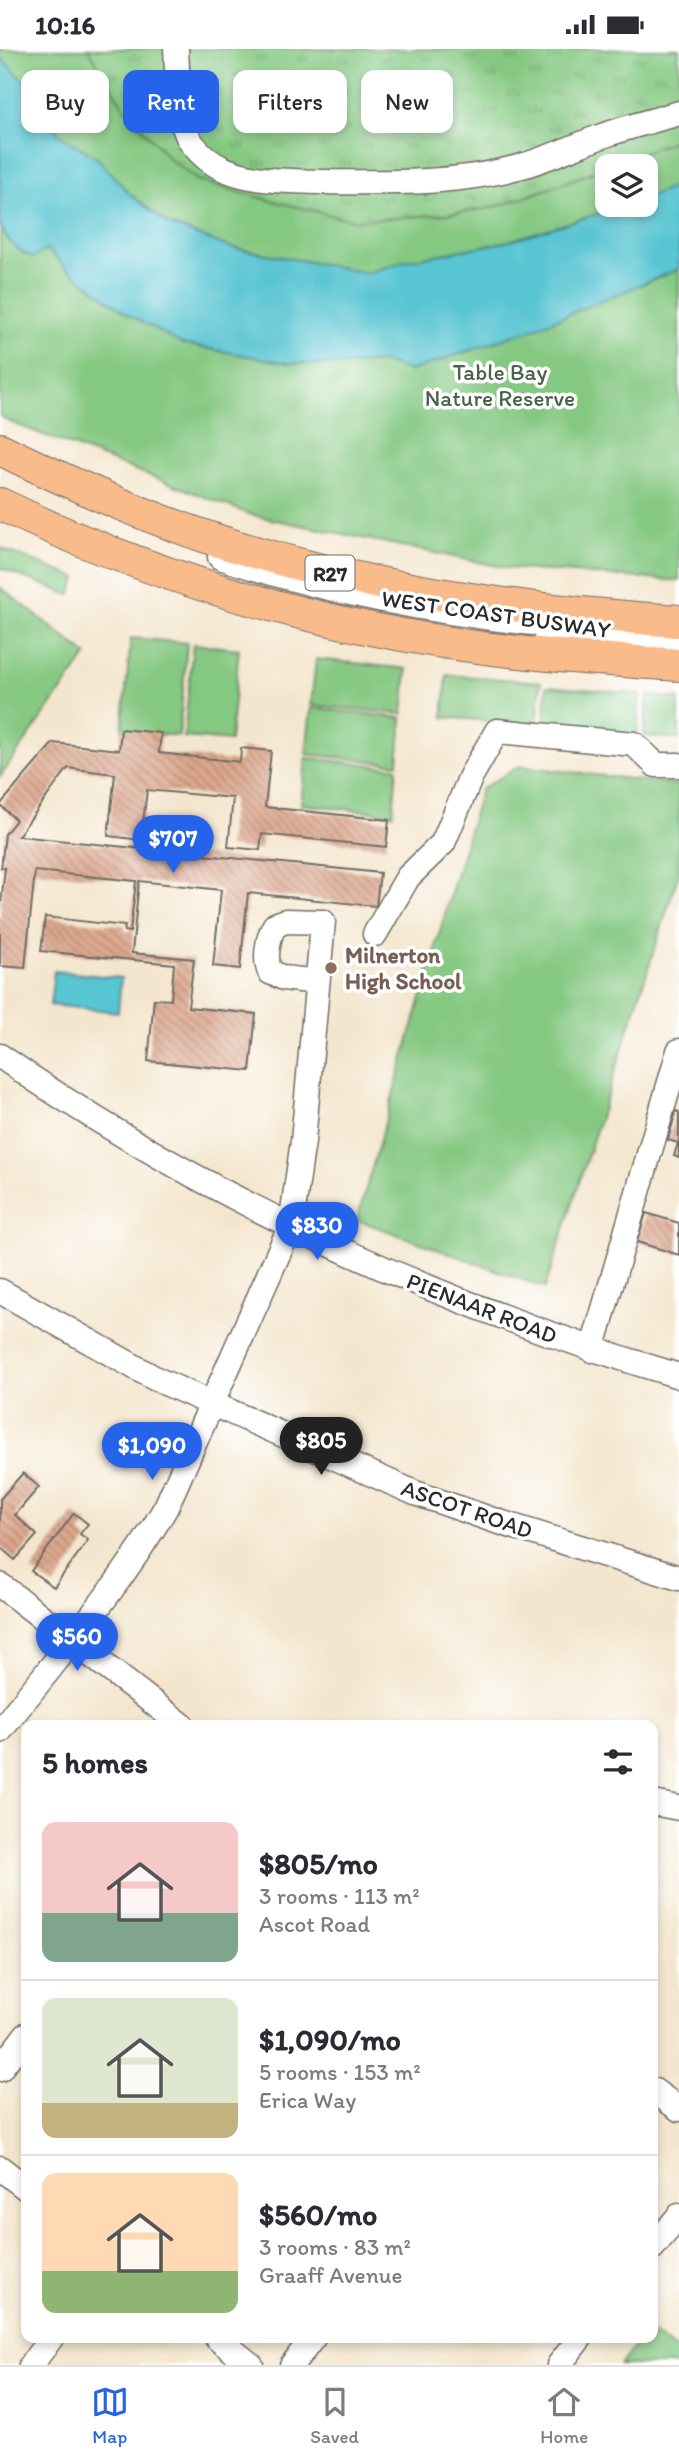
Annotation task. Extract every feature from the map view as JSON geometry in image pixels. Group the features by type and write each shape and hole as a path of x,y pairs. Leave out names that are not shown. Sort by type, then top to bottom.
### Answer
{"main road":[{"name":"R27","path":"0,449 63,480 159,520 223,543 324,571 374,583 480,601 679,621"},
{"name":"R27","path":"0,504 92,545 167,573 329,619 414,637 499,650 679,665"}],"street":[{"path":"176,49 182,119 185,131 195,146 210,161 224,169 246,176 281,181 402,182 484,174 533,162 607,134 679,113"},
{"name":"WEST COAST BUSWAY","path":"0,465 82,505 182,544 259,570 338,591 405,605 517,622 679,636"},
{"name":"WEST COAST BUSWAY","path":"0,488 96,531 190,566 288,593 446,627 508,635 679,649"},
{"path":"375,934 408,877 443,843 471,776 497,731 634,744 656,765 679,765"},
{"path":"0,1731 117,1582 150,1535 166,1507 292,1225 303,1141 317,982"},
{"path":"592,1350 679,1051"},
{"name":"PIENAAR ROAD","path":"0,1056 176,1165 292,1225 408,1279 510,1321 679,1377"},
{"name":"ASCOT ROAD","path":"0,1291 156,1379 415,1493 679,1578"},
{"path":"0,1585 176,1720"},
{"path":"658,1804 679,1808"},
{"path":"0,2069 21,2042"},
{"path":"658,2093 679,2109"},
{"path":"0,2168 21,2184"},
{"path":"658,2241 679,2216"},
{"path":"31,2365 47,2343"},
{"path":"223,2343 251,2365"},
{"path":"292,2365 309,2343"},
{"path":"559,2365 576,2343"}],"green space":[{"name":"Table Bay Nature Reserve","path":"0,49 88,49 101,70 21,70 21,133 109,133 109,83 123,106 123,133 146,133 169,159 197,180 355,221 491,208 595,171 595,217 658,217 658,154 640,154 679,139 679,581 507,568 252,515 0,416"},
{"path":"88,49 679,49 679,139 639,154 595,154 595,171 491,208 355,221 197,180 169,159 146,133 219,133 219,70 123,70 123,106 109,83 109,70 101,70"},
{"path":"0,548 77,578 70,595 0,568"},
{"path":"0,587 87,655 0,777"},
{"path":"131,638 187,643 179,736 122,731"},
{"path":"193,644 239,649 230,741 184,737"},
{"path":"316,659 407,669 403,714 311,705"},
{"path":"447,675 541,682 537,725 443,717"},
{"path":"547,686 640,694 637,734 544,726"},
{"path":"648,695 679,699 679,739 644,736"},
{"path":"311,708 402,718 398,764 306,754"},
{"path":"306,758 397,768 393,814 301,804"},
{"path":"520,766 679,785 679,873 545,1288 357,1220 481,789"},
{"path":"658,2337 679,2353 679,2365 620,2365 637,2343 658,2343"}],"water":[{"path":"0,57 21,78 21,133 58,133 96,157 129,193 168,224 229,247 368,273 404,261 505,242 595,215 595,217 658,217 658,193 679,185 679,269 530,330 410,371 384,362 341,365 287,363 182,344 126,313 69,270 47,249 33,258 16,248 8,240 0,223"},
{"path":"54,971 121,978 118,1012 50,1005"}],"building":[{"name":"Milnerton High School","path":"121,729 161,733 159,753 240,762 241,748 271,751 265,807 389,820 386,847 262,834 260,850 228,847 233,798 147,790 141,840 108,836 115,774 68,768 18,836 380,873 376,906 248,893 240,969 213,966 221,890 139,881 132,953 194,959 188,1007 256,1014 250,1071 148,1061 154,999 171,1000 174,964 41,951 45,917 125,926 124,931 130,932 136,881 35,871 25,968 0,966 0,912 5,868 1,868 5,834 16,820 0,805 53,743 119,750"},
{"path":"676,1111 679,1112 679,1158 674,1156 678,1143 668,1140"},
{"path":"646,1213 679,1223 679,1255 637,1242"},
{"path":"23,1473 39,1487 15,1515 37,1535 15,1560 0,1547 0,1499"},
{"path":"74,1513 88,1524 80,1534 88,1540 54,1587 31,1571"}],"place":[{"name":"Milnerton High School","path":"331,968"}]}
